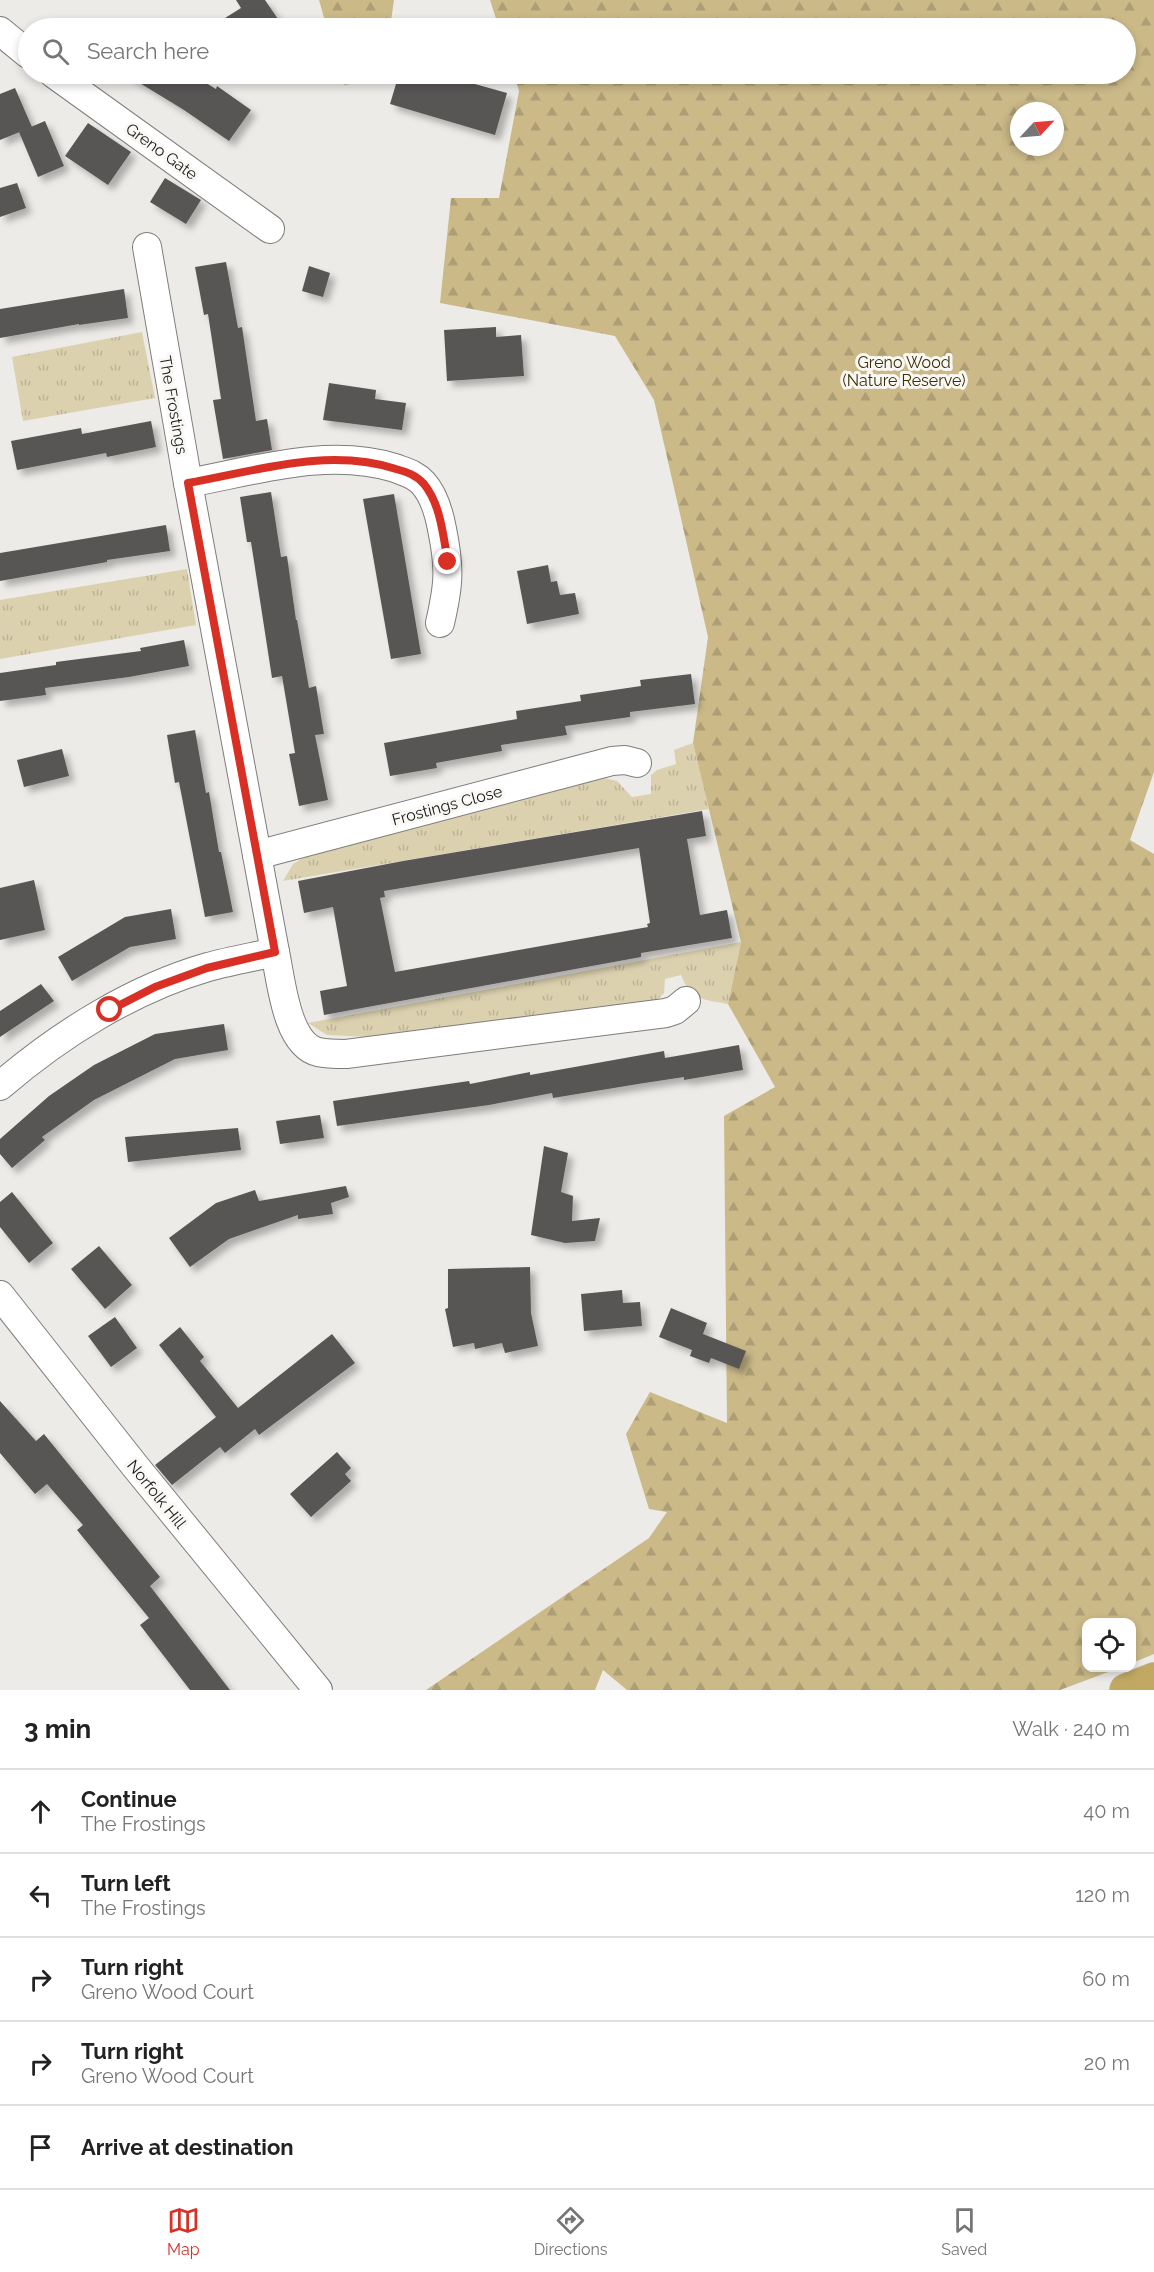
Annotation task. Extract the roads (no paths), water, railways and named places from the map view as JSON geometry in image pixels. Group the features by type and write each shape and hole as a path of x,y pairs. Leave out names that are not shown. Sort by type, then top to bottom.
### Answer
{"highway":[{"path":"1126,1690 1154,1678"}],"street":[{"path":"0,31 18,46"},
{"name":"Greno Gate","path":"68,84 270,229"},
{"name":"The Frostings","path":"147,247 188,483 275,952 289,1020 296,1034 307,1047 317,1052 346,1054 666,1013 675,1010 686,1001"},
{"path":"188,483 315,460 350,459 378,463 412,474 423,482 432,496 441,522 448,562 447,592 440,623"},
{"name":"Frostings Close","path":"257,855 612,761 625,760 637,763"},
{"path":"0,1086 63,1038 155,987 207,968 275,952"},
{"name":"Norfolk Hill","path":"5,1311 318,1690"}],"park label":[{"name":"Greno Wood (Nature Reserve)","path":"904,371"}]}
